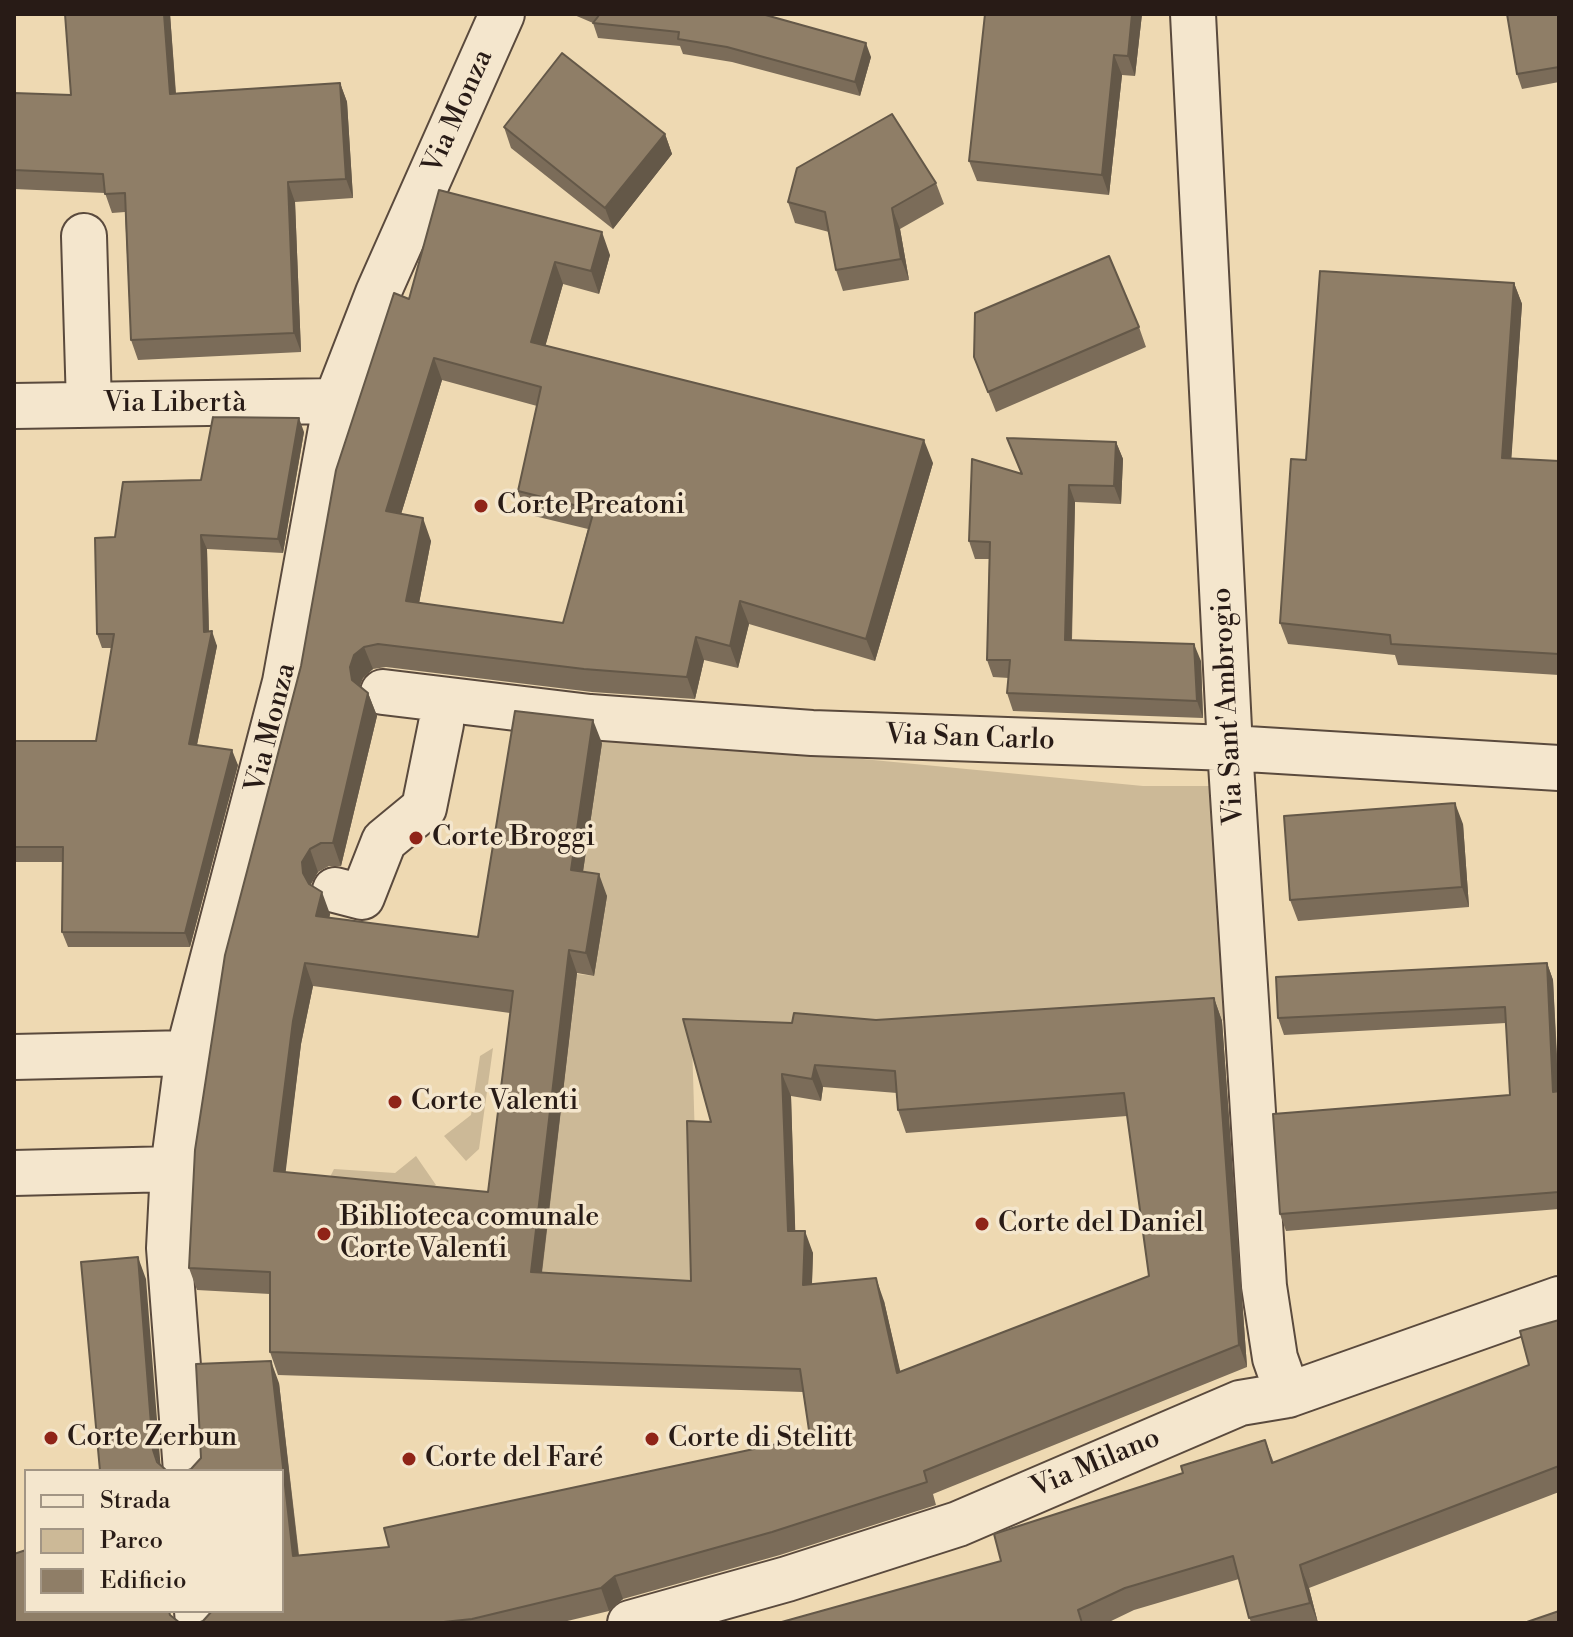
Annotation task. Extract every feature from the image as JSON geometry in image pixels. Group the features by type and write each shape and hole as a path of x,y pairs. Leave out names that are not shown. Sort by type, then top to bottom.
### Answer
{"street":[{"name":"Via Monza","path":"186,1469 169,1248 173,1169 188,1053 245,874 291,682 336,401 378,293 502,14"},
{"name":"Via Sant'Ambrogio","path":"1193,14 1230,748 1264,1286 1275,1358 1288,1395"},
{"path":"84,236 89,405"},
{"name":"Via Libertà","path":"14,406 336,401"},
{"name":"Via San Carlo","path":"383,692 590,717 812,733 1230,748 1558,779"},
{"path":"335,890 362,897 384,841 424,808 441,724"},
{"path":"14,1057 188,1053"},
{"path":"14,1173 173,1169"},
{"name":"Via Milano","path":"630,1623 787,1579 958,1524 1240,1403 1288,1395 1559,1299"}],"green space":[{"path":"603,734 1143,786 1214,786 1236,1020 692,1042 700,1304 538,1273 542,1271 577,974 594,976 579,892"},
{"path":"493,1048 479,1149 466,1161 444,1136 471,1115 480,1056"},
{"path":"416,1156 436,1185 433,1187 330,1177 334,1169 395,1173"}],"building":[{"path":"65,14 164,14 170,94 340,83 346,179 288,182 294,333 131,340 125,193 105,194 103,174 14,170 14,93 71,95"},
{"path":"600,14 762,14 866,43 855,82 727,47 678,39 679,32 593,23"},
{"path":"985,14 1132,14 1128,56 1114,55 1102,175 969,161"},
{"path":"1507,14 1559,14 1559,67 1517,74"},
{"path":"562,53 665,134 605,208 504,127"},
{"path":"892,114 936,183 892,208 901,259 836,270 825,212 788,202 797,168"},
{"path":"439,190 602,232 591,271 555,262 531,342 924,440 866,639 740,601 730,646 696,637 687,677 584,669 378,644 364,647 354,655 350,667 352,680 368,693 333,843 321,843 310,849 302,862 309,884 322,892 316,916 478,937 515,711 593,720 571,870 599,874 586,953 569,950 531,1272 691,1281 687,1121 711,1122 683,1019 792,1023 794,1013 876,1020 1214,998 1239,1345 924,1471 927,1482 772,1532 615,1576 601,1588 472,1619 434,1623 198,1623 210,1613 284,1613 284,1476 293,1556 389,1547 384,1528 810,1437 800,1369 270,1352 270,1272 189,1268 195,1150 225,955 301,666 336,470 394,293 409,299","holes":["434,358 541,387 518,491 594,510 563,623 406,601 423,518 386,511","305,963 513,991 488,1192 274,1171 293,1021","815,1065 895,1071 898,1110 1124,1093 1149,1276 897,1373 876,1278 803,1285 805,1231 788,1231 782,1074 812,1079"]},
{"path":"1109,256 1139,327 988,392 974,357 975,313"},
{"path":"1320,271 1514,283 1502,458 1559,461 1559,654 1391,644 1390,635 1280,623 1291,459 1306,460"},
{"path":"213,417 299,418 278,539 201,535 204,632 212,631 189,744 232,750 185,933 62,932 63,847 14,847 14,741 96,741 114,634 97,634 95,538 115,537 123,482 201,480"},
{"path":"1007,438 1116,442 1114,486 1069,485 1065,640 1194,644 1197,701 1007,693 1010,660 987,660 990,542 969,541 972,459 1022,474"},
{"path":"1455,803 1462,887 1290,900 1284,816"},
{"path":"1547,963 1553,1092 1559,1091 1559,1192 1280,1214 1273,1114 1510,1095 1505,1007 1278,1018 1276,977"},
{"path":"138,1257 153,1450 157,1462 165,1469 100,1469 81,1262"},
{"path":"1559,1320 1559,1466 1300,1565 1310,1603 1249,1618 1233,1556 1125,1588 1078,1610 1082,1623 778,1623 1001,1561 994,1534 1183,1473 1181,1466 1265,1440 1272,1463 1529,1365 1520,1331"},
{"path":"271,1361 283,1469 191,1469 201,1458 196,1364"},
{"path":"24,1551 24,1613 170,1613 180,1623 14,1623 14,1554"},
{"path":"1559,1611 1559,1623 1524,1623"}],"place":[{"name":"Corte Preatoni","path":"481,506"},
{"name":"Corte Broggi","path":"416,838"},
{"name":"Corte Valenti","path":"395,1102"},
{"name":"Corte del Daniel","path":"982,1224"},
{"name":"Biblioteca comunale Corte Valenti","path":"324,1234"},
{"name":"Corte Zerbun","path":"51,1438"},
{"name":"Corte di Stelitt","path":"652,1439"},
{"name":"Corte del Faré","path":"409,1459"}]}
